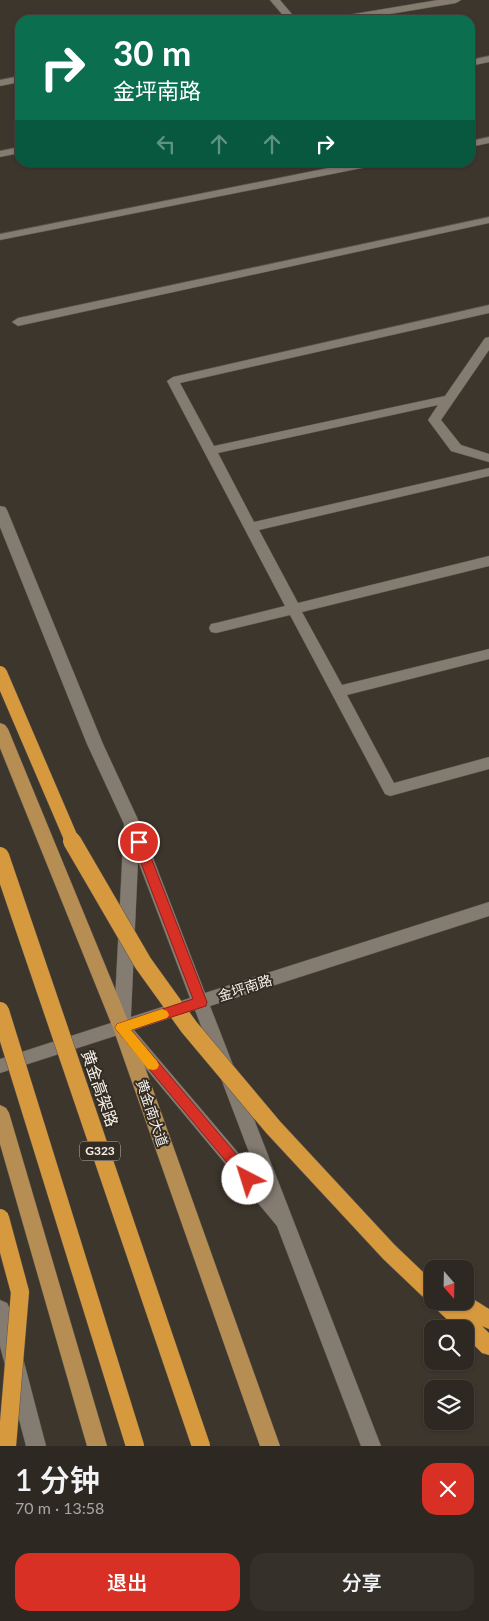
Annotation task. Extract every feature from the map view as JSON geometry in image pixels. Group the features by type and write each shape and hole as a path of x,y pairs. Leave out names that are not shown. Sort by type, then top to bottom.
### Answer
{"highway":[{"path":"0,673 74,845 143,963 189,1027 273,1127 390,1252 424,1285"},
{"name":"黄金高架路","path":"0,856 201,1446"},
{"path":"0,1011 135,1446"},
{"path":"0,1218 20,1292 8,1446"},
{"path":"390,1252 424,1276"},
{"path":"451,1310 489,1346"},
{"path":"474,1310 489,1320"}],"main road":[{"name":"黄金南大道","path":"0,729 122,1028 270,1446"},
{"path":"0,1113 97,1446"}],"street":[{"path":"275,0 288,15"},
{"path":"366,15 456,0"},
{"path":"475,62 489,59"},
{"path":"0,83 15,80"},
{"path":"475,143 489,140"},
{"path":"0,154 15,151"},
{"path":"0,237 352,167"},
{"path":"18,322 489,220"},
{"path":"489,309 173,381 390,790 489,763"},
{"path":"489,341 434,420 456,448 489,458"},
{"path":"210,452 447,399"},
{"path":"250,527 489,472"},
{"path":"0,510 96,744 132,824 371,1446"},
{"path":"216,628 489,561"},
{"path":"337,692 489,654"},
{"path":"132,824 122,1028 286,1224"},
{"name":"金坪南路","path":"0,1066 489,909"},
{"path":"0,1309 36,1446"}],"slow traffic":[{"path":"153,1065 122,1028 162,1015"}],"route":[{"path":"139,842 201,1002 122,1028 248,1179"}]}
